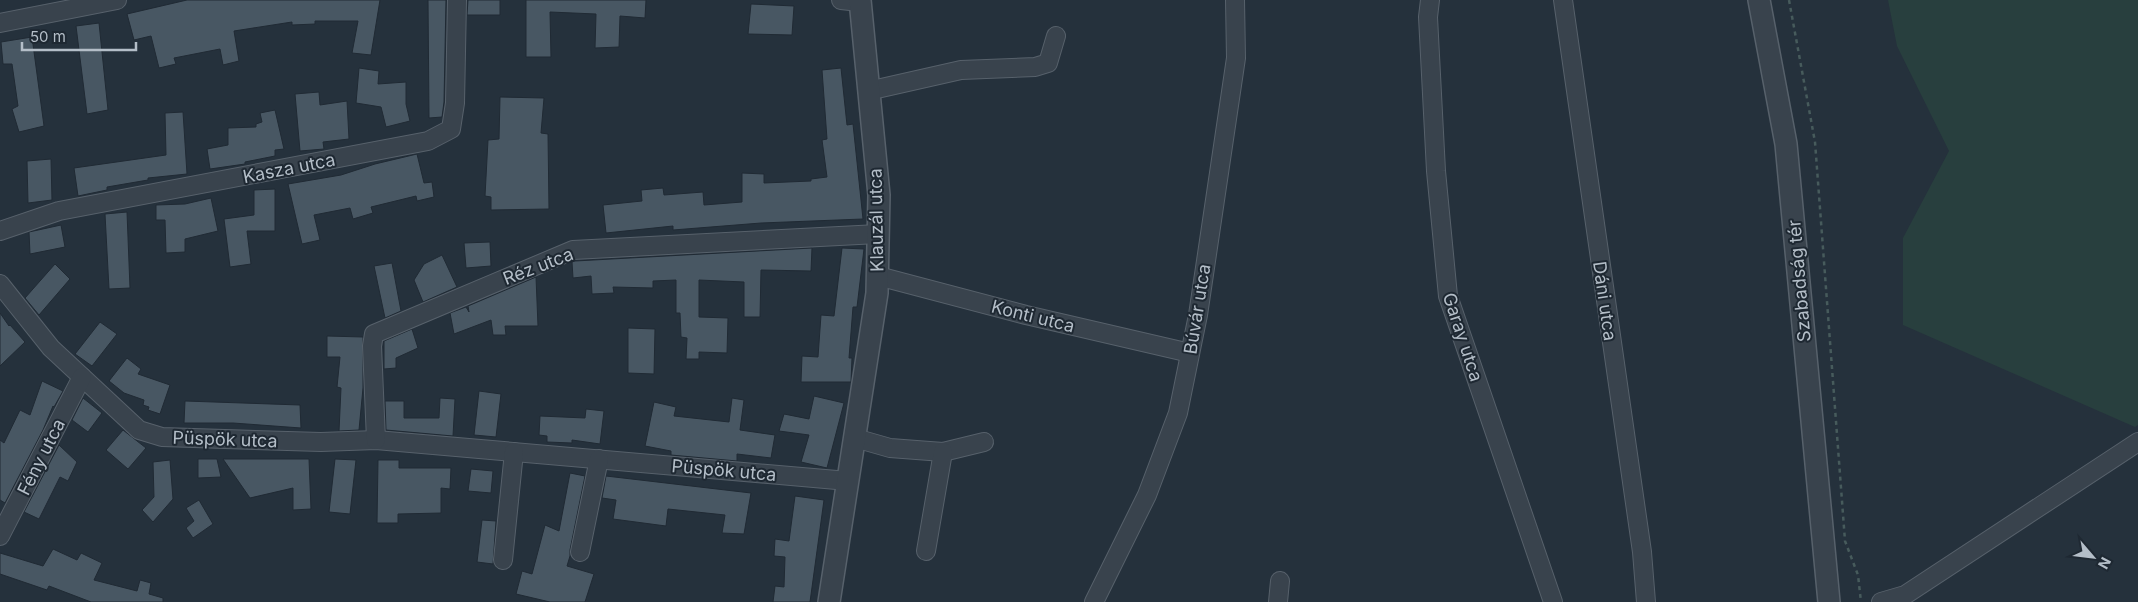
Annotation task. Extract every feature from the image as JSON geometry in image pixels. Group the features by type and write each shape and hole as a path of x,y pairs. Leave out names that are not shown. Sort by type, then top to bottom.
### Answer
{"street":[{"path":"0,23 117,0"},
{"name":"Kasza utca","path":"0,231 59,211 428,141 451,128 455,103 457,0"},
{"name":"Búvár utca","path":"1094,602 1146,495 1178,413 1190,353 1236,58 1235,0"},
{"name":"Garay utca","path":"1430,0 1428,17 1436,171 1448,296 1553,602"},
{"name":"Dáni utca","path":"1563,0 1642,552 1646,602"},
{"name":"Szabadság tér","path":"1759,0 1786,144 1829,602"},
{"name":"Klauzál utca","path":"829,602 877,293 878,276 879,195 868,91 854,1"},
{"path":"868,91 961,70 1035,67 1048,63 1056,36"},
{"name":"Réz utca","path":"376,440 372,346 374,334 573,250 878,234"},
{"name":"Konti utca","path":"878,276 1026,315 1190,353"},
{"name":"Püspök utca","path":"0,284 51,348 139,430 162,437 321,442 376,440 848,481"},
{"name":"Fény utca","path":"0,536 82,377"},
{"path":"855,438 890,448 943,452 984,442"},
{"path":"1881,602 1905,595 2138,442"},
{"path":"503,560 514,452"},
{"path":"926,551 943,452"},
{"path":"580,552 600,459"},
{"path":"1278,602 1280,581"}],"path":[{"path":"1789,0 1814,142 1845,541 1858,575 1862,602"}],"green space":[{"path":"1888,0 2138,0 2138,425 2135,427 1903,325 1903,238 1949,151 1897,46"}],"building":[{"path":"187,0 380,0 371,55 352,53 358,21 315,21 315,24 292,25 292,22 234,31 239,61 223,65 220,49 174,58 176,64 159,68 151,36 134,40 127,14"},
{"path":"428,0 446,0 442,117 429,118"},
{"path":"468,0 500,0 500,15 467,15"},
{"path":"526,0 646,0 645,18 620,16 619,47 595,48 596,14 550,12 551,57 526,57"},
{"path":"751,4 794,6 792,35 748,34"},
{"path":"99,23 108,110 87,114 76,26"},
{"path":"32,37 44,126 19,132 12,109 18,106 12,64 3,64 1,42"},
{"path":"359,68 379,71 378,84 406,82 406,104 410,121 386,127 381,107 356,103"},
{"path":"841,68 847,125 853,124 863,219 761,223 673,230 673,226 606,233 603,205 642,201 641,190 663,188 664,195 703,192 704,205 742,202 742,173 764,174 764,183 811,181 811,179 827,177 822,140 827,139 822,70"},
{"path":"319,92 320,105 347,101 349,139 323,142 324,149 300,151 295,94"},
{"path":"500,97 544,98 541,133 548,134 549,209 491,210 491,197 485,196 488,140 499,139"},
{"path":"275,110 284,149 275,150 275,156 245,162 245,164 210,169 207,149 228,145 228,128 256,127 256,124 262,122 260,113"},
{"path":"183,112 187,174 148,178 148,180 107,187 107,190 78,196 74,168 166,155 165,113"},
{"path":"417,154 424,183 432,182 434,197 417,201 416,196 371,207 373,213 353,219 350,208 314,215 320,240 302,244 288,184 341,175 375,164"},
{"path":"51,159 52,200 28,203 27,161"},
{"path":"275,189 275,231 247,231 251,264 230,267 224,219 254,215 254,190"},
{"path":"211,198 218,231 185,239 185,252 166,253 165,220 156,220 156,205 185,204"},
{"path":"127,212 130,288 109,289 105,214"},
{"path":"61,225 65,247 30,254 29,232"},
{"path":"490,242 491,266 466,268 464,243"},
{"path":"812,248 811,271 761,270 760,317 744,317 744,282 699,280 699,317 728,318 727,353 699,352 699,359 686,359 687,338 681,337 680,313 676,313 676,280 653,281 653,288 613,287 614,293 592,294 591,276 573,278 572,262 575,261"},
{"path":"842,248 864,249 857,307 853,307 849,358 852,358 851,382 801,382 802,356 818,357 821,315 834,316"},
{"path":"442,255 457,287 423,302 414,280 424,264"},
{"path":"392,263 401,311 385,318 374,266"},
{"path":"55,264 70,279 39,315 25,298"},
{"path":"536,277 538,326 505,326 506,335 493,335 491,320 454,334 450,313 466,307 469,312 468,306"},
{"path":"0,313 9,326 25,342 0,366"},
{"path":"100,322 117,334 92,366 75,354"},
{"path":"628,328 655,329 654,374 628,373"},
{"path":"412,329 418,348 396,358 396,368 384,369 384,341"},
{"path":"327,336 363,337 363,388 359,430 339,431 341,388 337,387 340,357 327,357"},
{"path":"127,358 141,369 138,374 170,385 160,414 148,410 149,407 143,405 144,400 124,393 109,381"},
{"path":"42,381 63,391 53,406 43,430 5,503 0,500 0,440 4,443 20,410 30,415"},
{"path":"479,391 501,394 496,437 474,435"},
{"path":"814,396 844,403 827,468 801,462 809,435 779,431 784,414 809,419"},
{"path":"83,398 102,413 88,432 72,420"},
{"path":"440,398 455,399 453,436 386,430 385,401 404,401 404,418 439,418"},
{"path":"732,398 744,400 740,430 775,435 771,458 737,454 737,461 671,455 671,451 645,446 654,402 676,407 674,416 729,422"},
{"path":"185,401 300,405 301,428 233,423 184,423"},
{"path":"586,409 604,411 600,444 572,440 572,443 547,442 547,436 539,435 540,416 585,418"},
{"path":"123,430 146,448 128,469 106,450"},
{"path":"59,445 77,462 68,481 60,477 39,519 24,512"},
{"path":"198,459 217,459 221,477 198,478"},
{"path":"223,459 309,459 311,509 293,510 293,488 250,498"},
{"path":"335,459 356,460 350,514 329,512"},
{"path":"170,460 173,499 153,522 142,510 154,497 153,462"},
{"path":"378,460 399,460 399,468 451,468 450,489 441,488 441,513 398,514 398,523 377,523"},
{"path":"471,469 493,471 491,493 468,491"},
{"path":"570,473 585,476 567,566 594,574 585,602 550,602 516,594 522,571 532,574 545,525 559,531"},
{"path":"606,476 751,493 744,534 722,533 725,515 668,509 666,526 613,519 616,500 602,498"},
{"path":"795,496 824,500 810,602 773,602 775,586 784,587 785,557 774,556 775,539 789,541"},
{"path":"199,500 213,524 193,538 186,528 194,521 186,508"},
{"path":"482,520 496,521 493,564 477,562"},
{"path":"53,549 77,560 81,553 102,563 94,580 137,591 140,580 151,583 149,594 163,598 163,602 91,602 49,586 47,590 0,574 0,553 43,566"}]}
